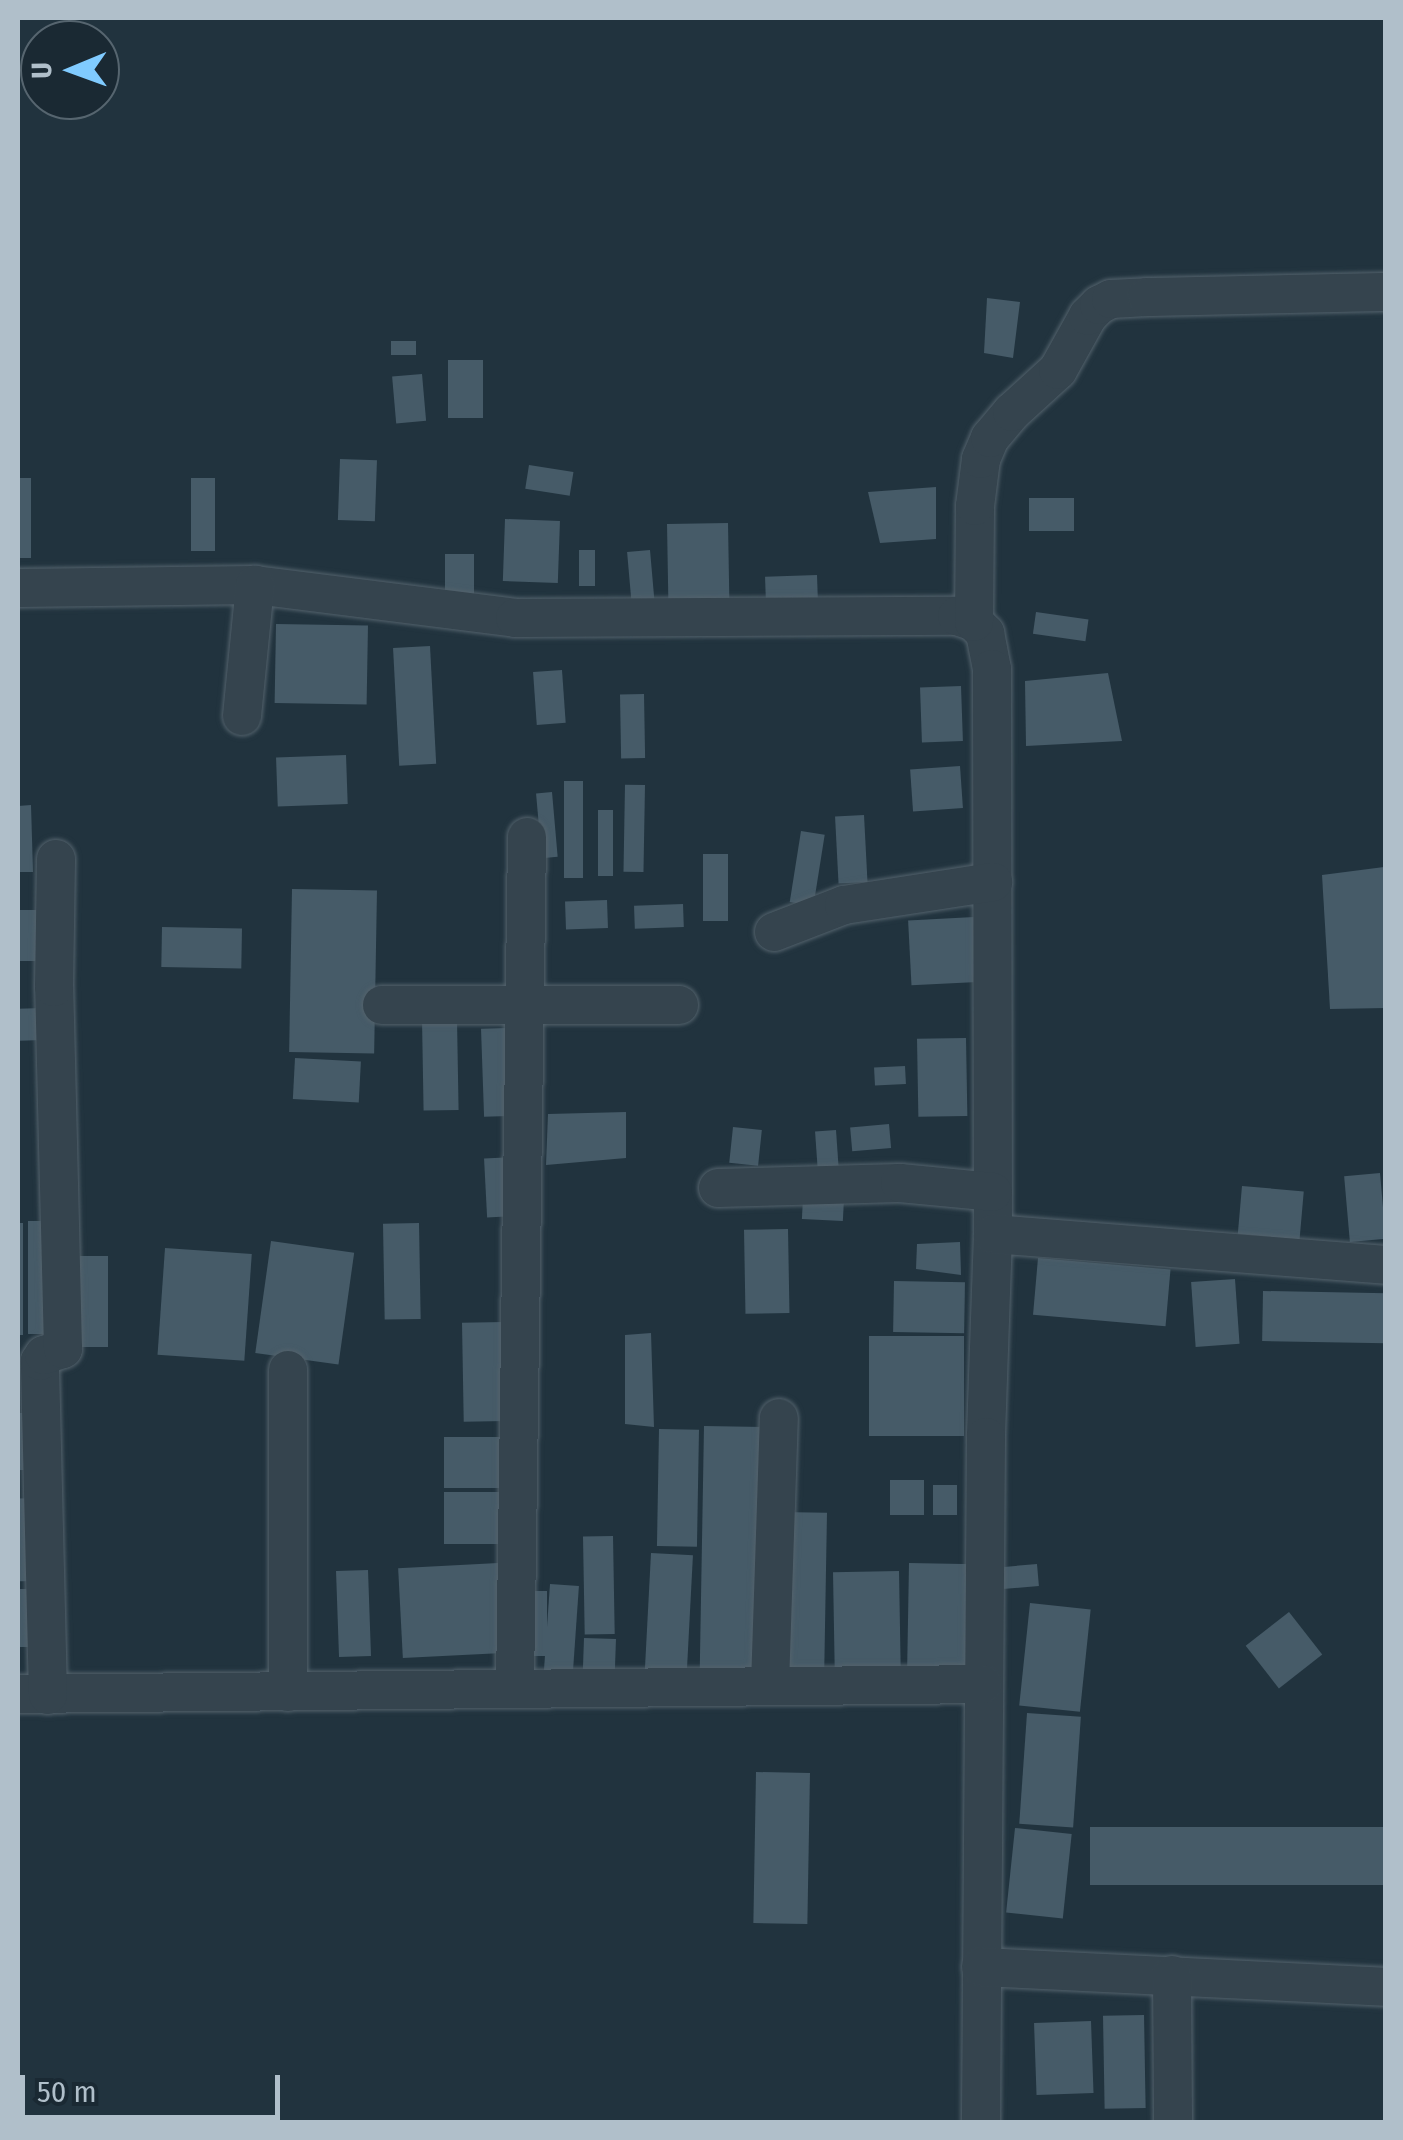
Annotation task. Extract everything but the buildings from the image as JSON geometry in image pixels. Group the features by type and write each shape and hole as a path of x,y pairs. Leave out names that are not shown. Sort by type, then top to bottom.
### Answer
{"street":[{"path":"974,622 975,506 982,459 990,438 1058,370 1099,305 1111,299 1147,297 1386,292"},
{"path":"242,716 256,585"},
{"path":"18,588 256,585 515,618 957,616 974,622 985,633 991,653 994,882 981,2122"},
{"path":"515,1687 527,838"},
{"path":"56,859 54,987 63,1349 44,1355 40,1361 33,1695 983,1684"},
{"path":"774,932 844,905 994,882"},
{"path":"382,1005 679,1005"},
{"path":"718,1188 900,1183 993,1192"},
{"path":"993,1234 1386,1265"},
{"path":"288,1370 288,1692"},
{"path":"770,1685 779,1418"},
{"path":"981,1967 1386,1987"},
{"path":"1172,1975 1174,2122"}]}
